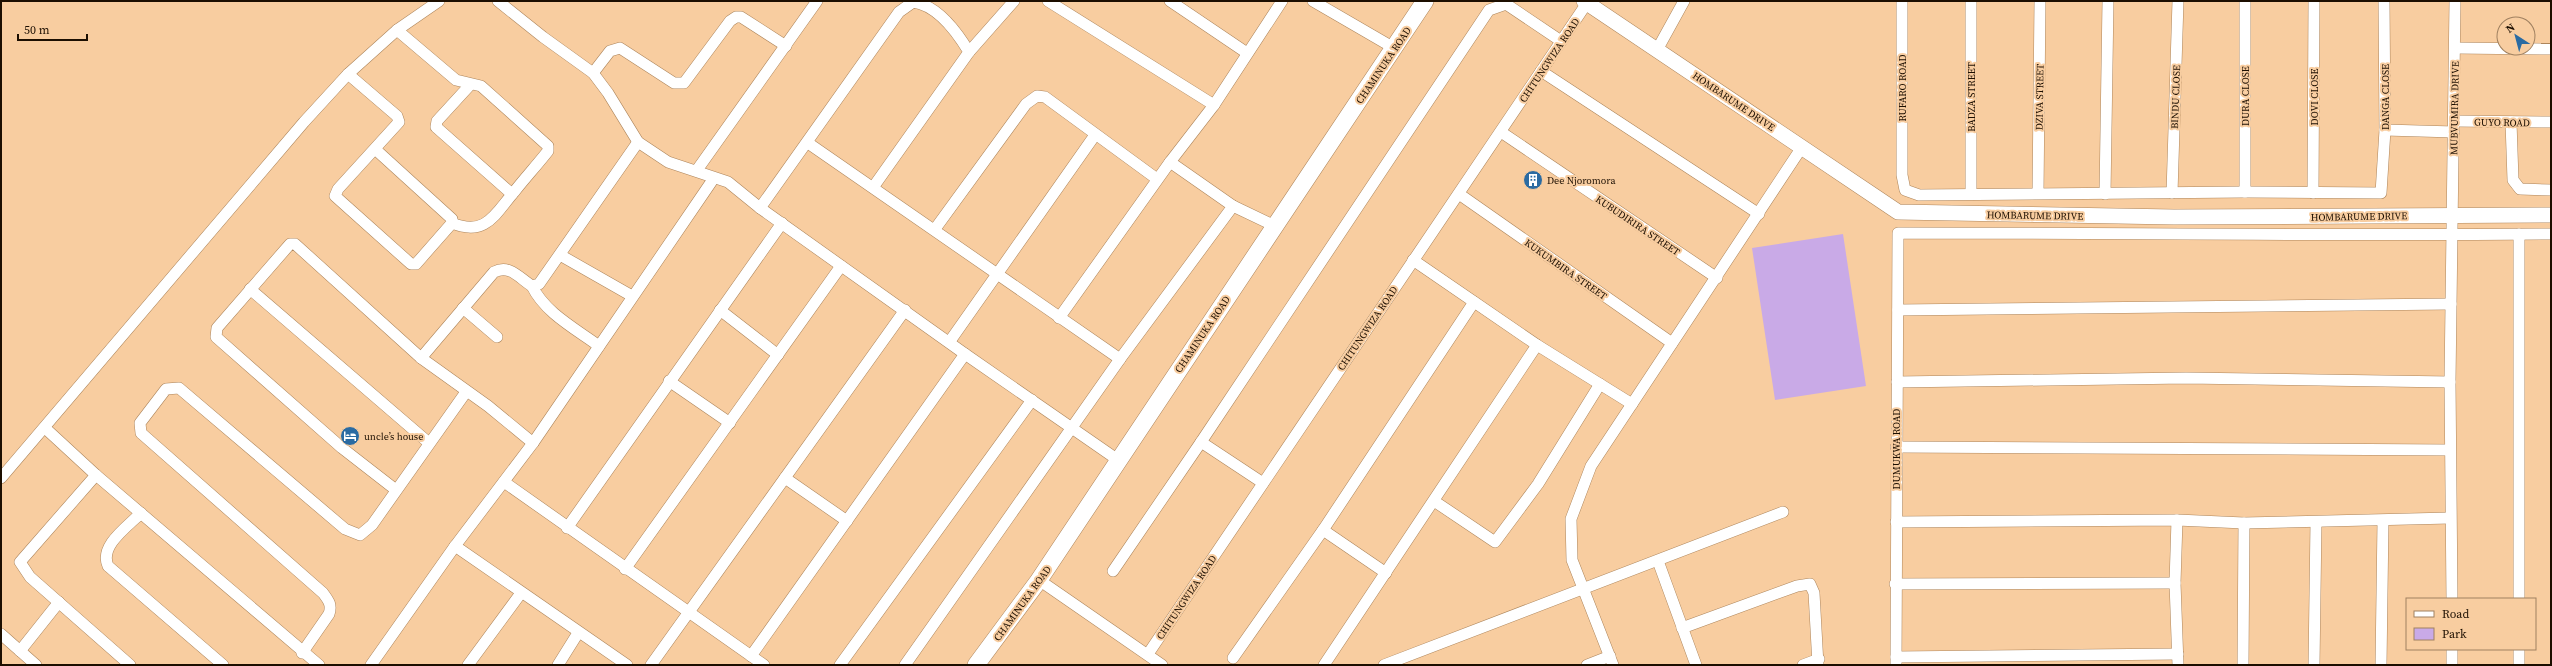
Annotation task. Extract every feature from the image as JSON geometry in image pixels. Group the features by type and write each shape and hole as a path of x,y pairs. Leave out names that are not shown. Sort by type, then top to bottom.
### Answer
{"main road":[{"name":"CHAMINUKA ROAD","path":"976,665 1039,580 1425,1"}],"street":[{"path":"1,478 304,122 348,74 396,30 439,1"},
{"path":"498,1 543,37 593,73 608,93 638,142 668,162 697,170 714,178 728,182 760,208 950,341 965,354 1118,460"},
{"path":"697,170 817,1"},
{"path":"874,186 969,52 1014,1"},
{"path":"1170,1 1247,53"},
{"path":"1059,318 1157,179 1214,104 1282,1"},
{"path":"1312,1 1394,48"},
{"path":"1657,50 1684,1"},
{"name":"RUFARO ROAD","path":"1902,1 1902,176 1905,190 1919,195 1971,194"},
{"name":"BADZA STREET","path":"1971,1 1971,194"},
{"name":"DZIVA STREET","path":"2038,193 2040,1"},
{"path":"2105,194 2108,1"},
{"name":"BINDU CLOSE","path":"2172,193 2178,1"},
{"name":"DURA CLOSE","path":"2245,1 2245,192"},
{"name":"DOVI CLOSE","path":"2313,193 2314,1"},
{"name":"DANGA CLOSE","path":"2313,193 2381,193 2385,130 2384,1"},
{"name":"MUBVUMIRA DRIVE","path":"2452,598 2450,518 2450,382 2455,1"},
{"path":"760,208 899,12 906,5 913,2 922,3 952,27 969,52"},
{"name":"HOMBARUME DRIVE","path":"1586,2 1898,212 2174,217 2551,215"},
{"name":"CHITUNGWIZA ROAD","path":"1148,654 1501,132 1586,2"},
{"path":"1056,3 1214,104"},
{"path":"1113,571 1201,442 1489,10 1506,4 1561,41"},
{"path":"593,73 610,51 620,48 674,83 684,84 730,21 736,17 741,17 786,46"},
{"path":"396,30 456,80 481,86 548,146 548,151 497,214 484,225 463,227 452,223"},
{"path":"2455,48 2551,49"},
{"path":"1541,71 1759,214"},
{"path":"348,74 399,119 399,122 338,189 336,196 411,264 419,263 452,223 451,217 375,149"},
{"path":"470,84 437,121 436,127 512,194"},
{"path":"935,229 1031,99 1037,96 1045,97 1157,179"},
{"path":"2511,122 2513,180 2520,190 2551,190"},
{"name":"GUYO ROAD","path":"2385,130 2454,127 2511,122 2551,122"},
{"name":"KUBUDIRIRA STREET","path":"1501,132 1717,278"},
{"path":"950,341 1095,135"},
{"path":"532,286 539,284 638,142"},
{"path":"808,142 874,186 996,274 1120,359"},
{"path":"1587,665 1611,661 1572,560 1571,519 1591,466 1717,278 1802,147"},
{"path":"1170,162 1233,206 1275,226"},
{"path":"374,664 455,546 533,444 632,296 714,178"},
{"path":"1971,194 2313,193"},
{"name":"KUKUMBIRA STREET","path":"1459,194 1672,343"},
{"path":"905,665 973,565 1073,428 1120,359 1233,206"},
{"path":"567,528 669,381 782,223"},
{"name":"DUMUKWA ROAD","path":"1896,661 1895,584 1898,233 2178,233 2452,236"},
{"path":"2519,234 2519,598"},
{"path":"2452,236 2551,234"},
{"path":"396,490 342,448 216,338 217,328 285,248 295,244 421,358 466,392 488,406 533,444"},
{"path":"560,255 632,296"},
{"path":"1413,260 1537,345 1632,404"},
{"path":"625,569 842,266"},
{"path":"421,358 494,272 501,269 516,274 532,286 537,296 553,312 599,346"},
{"path":"250,289 429,443"},
{"path":"1233,658 1323,530 1474,302"},
{"path":"1898,310 2451,304"},
{"path":"463,308 497,337"},
{"path":"720,310 778,355"},
{"path":"651,665 905,310"},
{"path":"1324,665 1537,345"},
{"path":"751,656 965,354"},
{"path":"1897,382 2186,378 2450,382"},
{"path":"669,381 730,422"},
{"path":"1434,501 1495,542 1538,484 1600,384"},
{"path":"302,653 329,614 331,607 329,601 141,433 140,423 166,389 180,388 345,529 360,535 367,531 466,392"},
{"path":"840,665 1032,400"},
{"path":"45,428 96,475 302,653 319,665"},
{"path":"1201,442 1263,483"},
{"path":"1896,447 2450,450"},
{"path":"96,475 20,562 25,572 130,665"},
{"path":"785,478 847,521"},
{"path":"504,482 625,569 764,665"},
{"path":"1384,665 1783,512"},
{"path":"141,513 108,548 105,559 108,566 223,665"},
{"path":"1896,522 2177,520 2244,523 2383,521 2450,518"},
{"path":"1896,661 2178,660 2175,583 2177,520"},
{"path":"2381,665 2383,521"},
{"path":"2314,665 2316,522"},
{"path":"2243,665 2244,523"},
{"path":"1323,530 1386,573"},
{"path":"455,546 578,633 628,665"},
{"path":"1658,561 1696,665"},
{"path":"1039,580 1162,665"},
{"path":"1895,584 2175,583"},
{"path":"1682,628 1797,586 1810,584 1814,593 1819,662 1803,665"},
{"path":"468,665 521,593"},
{"path":"20,651 59,602"},
{"path":"558,665 578,633"},
{"path":"1,634 36,665"},
{"path":"2452,650 2452,665"},
{"path":"2519,650 2519,665"}],"green space":[{"path":"1843,234 1866,386 1775,400 1752,248"}],"place":[{"name":"Dee Njoromora","path":"1533,180"},
{"name":"uncle’s house","path":"350,436"}]}
